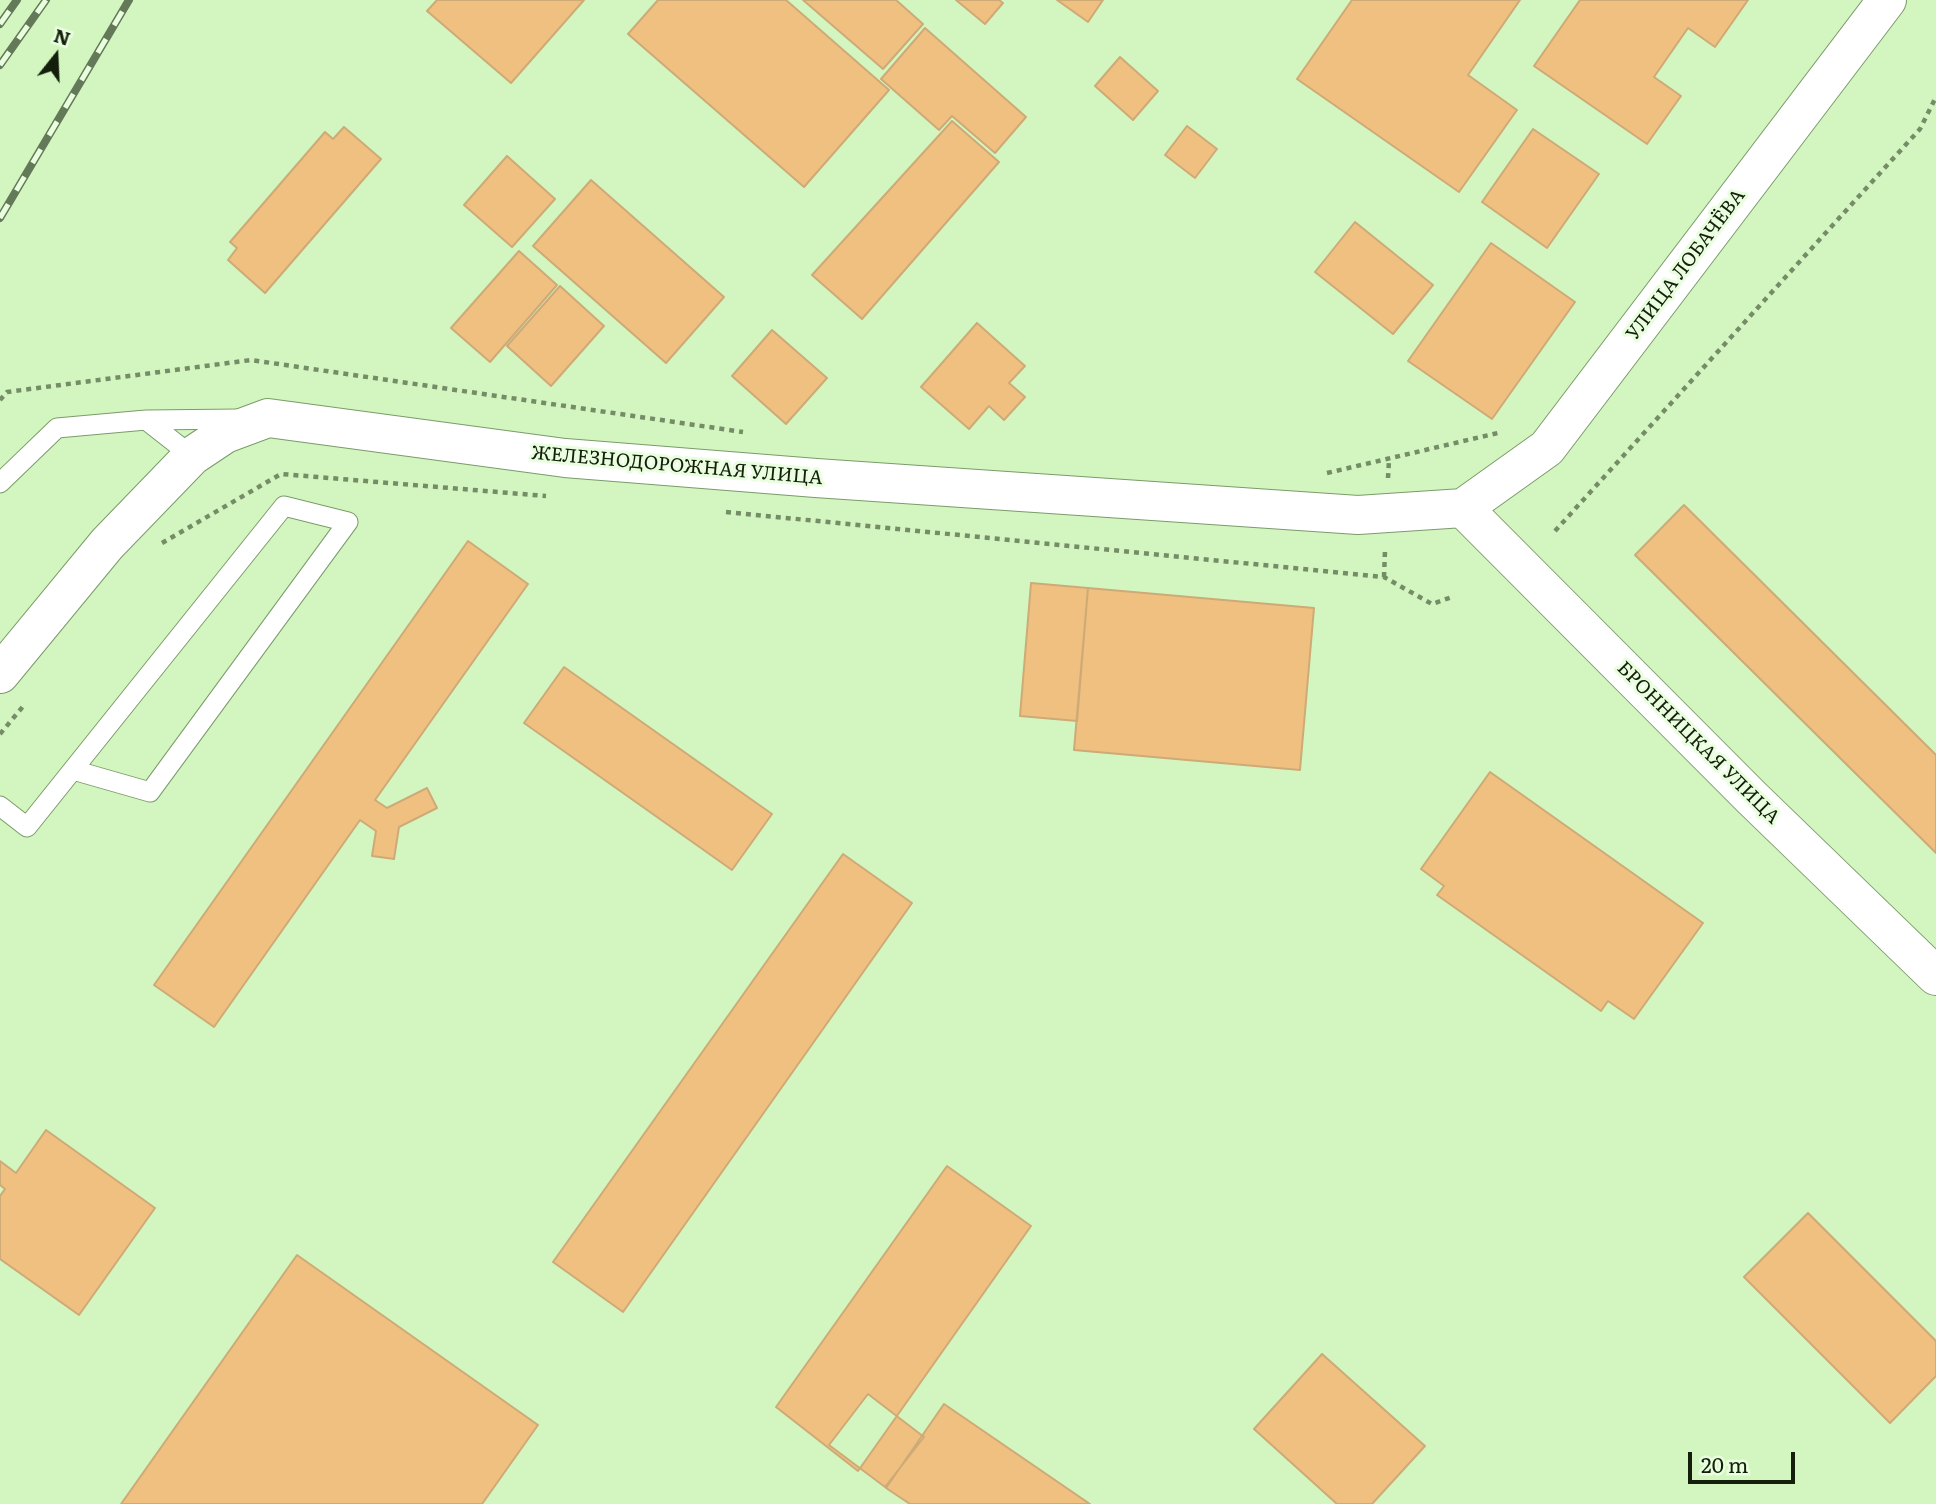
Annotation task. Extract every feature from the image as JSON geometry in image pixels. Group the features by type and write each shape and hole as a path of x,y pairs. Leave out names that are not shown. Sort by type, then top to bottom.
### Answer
{"main road":[{"name":"УЛИЦА ЛОБАЧЁВА","path":"1463,508 1547,447 1887,0"},
{"name":"ЖЕЛЕЗНОДОРОЖНАЯ УЛИЦА","path":"0,674 107,544 192,456 225,434 268,418 565,458 816,478 1358,515 1463,508"},
{"name":"БРОННИЦКАЯ УЛИЦА","path":"1463,508 1751,797 1936,976"}],"lane":[{"path":"0,483 57,428 146,420 268,418"},
{"path":"146,420 192,456"},
{"path":"0,806 27,827 72,770 284,506 348,522 150,792 72,770"}],"path":[{"path":"1555,531 1920,129 1936,97"},
{"path":"0,400 7,392 251,360 749,433"},
{"path":"1323,474 1513,429"},
{"path":"153,549 281,474 554,497"},
{"path":"718,511 1384,577 1432,604 1452,597"},
{"path":"0,734 34,693"}],"building":[{"path":"437,0 584,0 511,83 427,11"},
{"path":"658,0 786,0 889,90 804,187 628,34"},
{"path":"803,0 896,0 923,24 883,69"},
{"path":"956,0 999,0 1003,3 985,24"},
{"path":"1057,0 1103,0 1088,22"},
{"path":"1352,0 1520,0 1468,75 1517,110 1459,192 1297,79"},
{"path":"1580,0 1748,0 1715,47 1688,28 1654,77 1681,96 1647,144 1534,66"},
{"path":"925,28 1026,117 995,153 952,116 939,130 881,79"},
{"path":"1120,57 1158,91 1133,120 1095,86"},
{"path":"952,121 999,162 862,319 812,275"},
{"path":"1187,126 1217,149 1195,178 1165,155"},
{"path":"344,127 381,159 265,293 228,260 237,248 230,242 325,132 333,139"},
{"path":"1533,129 1599,174 1547,248 1482,202"},
{"path":"507,156 555,199 512,247 464,205"},
{"path":"591,180 724,297 666,363 533,246"},
{"path":"1355,222 1433,285 1393,334 1315,272"},
{"path":"1491,243 1575,302 1492,419 1408,361"},
{"path":"519,251 557,285 490,362 451,328"},
{"path":"560,286 604,326 551,386 507,346"},
{"path":"977,323 1025,366 1009,383 1025,397 1004,420 989,406 969,429 921,387"},
{"path":"772,330 827,378 786,424 732,376"},
{"path":"1684,505 1936,755 1936,853 1635,555"},
{"path":"468,541 528,584 375,800 387,808 427,788 437,808 399,827 394,859 372,856 376,831 360,820 214,1027 154,985"},
{"path":"1031,583 1088,588 1077,721 1020,716"},
{"path":"1088,588 1314,608 1300,770 1074,750"},
{"path":"564,667 772,814 732,870 524,723"},
{"path":"1490,772 1703,923 1634,1019 1608,1001 1601,1011 1437,895 1444,886 1421,869"},
{"path":"843,854 912,903 623,1312 553,1262"},
{"path":"46,1130 155,1208 79,1315 0,1259 0,1196 5,1189 0,1185 0,1161 16,1173"},
{"path":"947,1166 1031,1226 858,1471 776,1407"},
{"path":"1808,1213 1936,1341 1936,1376 1890,1423 1744,1277"},
{"path":"297,1255 538,1425 482,1504 121,1504"},
{"path":"1322,1354 1425,1446 1372,1504 1337,1504 1254,1429"},
{"path":"868,1394 924,1437 885,1487 829,1445"},
{"path":"944,1404 1090,1504 910,1504 886,1488"}],"railway":[{"path":"0,24 17,0"},
{"path":"0,65 46,0"},
{"path":"0,218 129,0"}]}
